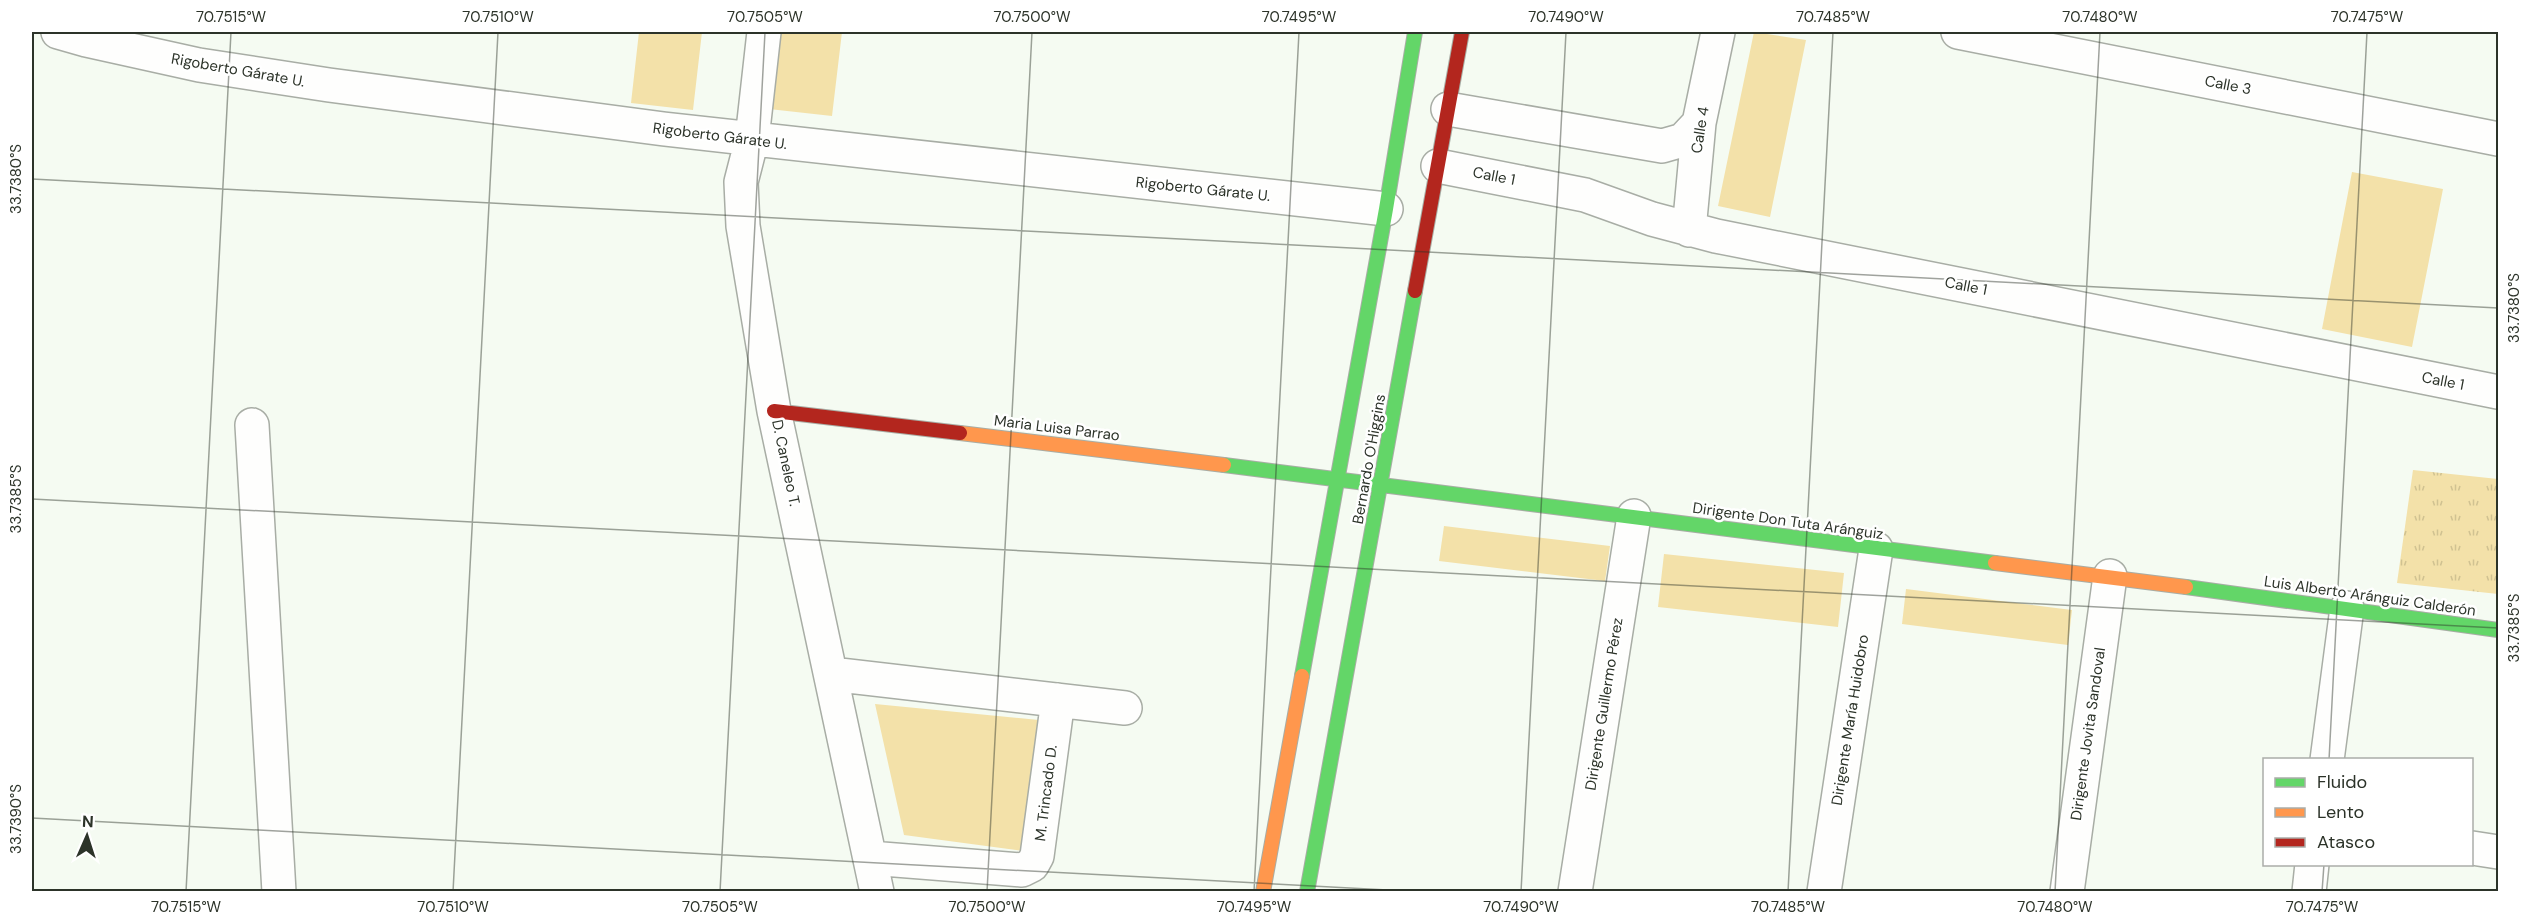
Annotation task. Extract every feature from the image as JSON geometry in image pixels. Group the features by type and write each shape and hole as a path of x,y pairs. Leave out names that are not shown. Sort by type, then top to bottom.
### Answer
{"street":[{"name":"Rigoberto Gárate U.","path":"58,32 199,65 297,80 752,139 1386,209"},
{"name":"D. Caneleo T.","path":"764,32 752,139 741,182 744,226 774,411 877,891"},
{"name":"Bernardo O'Higgins","path":"1263,891 1386,209 1415,32"},
{"name":"Bernardo O'Higgins","path":"1307,891 1462,32"},
{"name":"Calle 4","path":"1689,230 1699,123 1718,32"},
{"name":"Calle 3","path":"1958,32 2499,139"},
{"path":"1448,109 1662,146 1673,145 1683,140 1699,123"},
{"name":"Calle 1","path":"1438,166 1585,195 1689,230 2499,392"},
{"name":"Maria Luisa Parrao","path":"774,411 1336,479"},
{"path":"252,425 279,891"},
{"name":"Dirigente Don Tuta Aránguiz","path":"1336,479 1876,549 2110,576 2236,595"},
{"name":"Dirigente Guillermo Pérez","path":"1575,891 1634,516"},
{"name":"Dirigente María Huidobro","path":"1824,891 1876,549"},
{"name":"Dirigente Jovita Sandoval","path":"2067,891 2110,576"},
{"name":"Luis Alberto Aránguiz Calderón","path":"2236,595 2499,630"},
{"path":"2326,758 2347,608"},
{"path":"831,674 1125,708"},
{"name":"M. Trincado D.","path":"870,858 1022,870 1032,865 1037,856 1058,700"},
{"path":"2473,848 2499,852"},
{"path":"2309,891 2312,866"}],"green space":[{"path":"639,32 702,32 693,110 631,103"},
{"path":"778,32 842,32 832,116 769,109"},
{"path":"1754,32 1806,40 1770,217 1718,206"},
{"path":"2352,172 2443,189 2412,347 2322,329"},
{"path":"2413,470 2498,479 2498,594 2397,583"},
{"path":"1444,526 1610,546 1605,581 1439,561"},
{"path":"1664,554 1844,573 1838,627 1658,607"},
{"path":"1906,589 2072,610 2068,645 1902,624"},
{"path":"875,704 1039,720 1023,851 904,835"}],"traffic: fast":[{"path":"1302,676 1386,209 1415,32"},
{"path":"1307,892 1415,291"},
{"path":"1224,465 1995,563"},
{"path":"2186,587 2498,630"}],"traffic: slow":[{"path":"960,433 1224,465"},
{"path":"1995,563 2186,587"},
{"path":"1263,892 1302,676"}],"traffic: jam":[{"path":"1415,291 1462,32"},
{"path":"774,411 960,433"}]}
